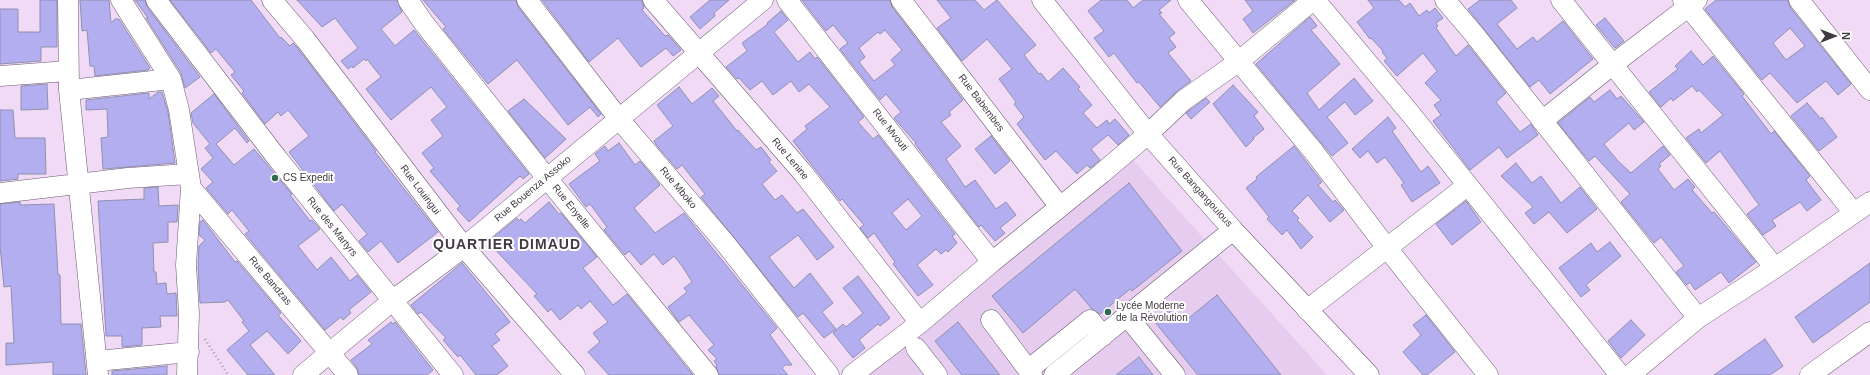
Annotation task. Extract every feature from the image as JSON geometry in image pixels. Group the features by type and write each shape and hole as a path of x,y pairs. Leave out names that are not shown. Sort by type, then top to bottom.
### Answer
{"street":[{"path":"68,0 69,80 98,368 189,352"},
{"path":"121,0 171,79 179,110 190,181 186,265 189,352 187,375"},
{"name":"Rue des Martyrs","path":"156,0 277,158 453,375"},
{"name":"Rue Louingui","path":"272,0 305,39 464,247 575,375"},
{"name":"Rue Enyelle","path":"408,0 423,22 546,177 708,375"},
{"name":"Rue Mboko","path":"527,0 618,119 725,243 829,375"},
{"name":"Rue Lenine","path":"653,0 803,173 920,323"},
{"name":"Rue Bouenza Assoko","path":"302,375 329,351 392,301 464,247 546,177 762,0"},
{"name":"Rue Mvouti","path":"787,0 992,262"},
{"name":"Rue Babembes","path":"901,0 1060,207"},
{"name":"Rue Bangangoulous","path":"1042,0 1148,134 1233,230 1369,375"},
{"path":"1188,0 1314,152 1387,248 1488,375"},
{"path":"852,375 920,323 1148,134 1184,100 1238,62 1314,0 1468,185 1620,375"},
{"path":"1444,0 1698,318"},
{"path":"1562,0 1612,65 1775,268"},
{"path":"1799,0 1870,90"},
{"path":"1542,121 1689,2 1862,208 1775,268 1698,318 1630,375"},
{"path":"0,76 69,80 171,79"},
{"path":"0,193 79,185 128,178 190,181"},
{"name":"Rue Bandzas","path":"190,181 348,375"},
{"path":"1307,310 1468,185"},
{"path":"1054,375 1233,230"},
{"path":"1127,316 1174,375"},
{"path":"991,320 1030,373 1090,320 1103,336"},
{"path":"1820,372 1870,332"},
{"path":"916,348 937,375"}],"path":[{"path":"204,338 228,375"}],"shaded area":[{"name":"Lycée Moderne de la Révolution","path":"1133,160 1327,375 870,375"}],"building":[{"path":"40,0 57,0 57,47 41,47 41,61 0,64 0,9 18,9 18,32 40,32"},
{"path":"80,0 109,0 111,23 115,19 119,19 150,68 148,70 95,76 94,66 90,66 87,30 82,31"},
{"path":"135,0 145,0 147,7 200,77 185,88 181,73 146,18 148,18"},
{"path":"170,0 251,0 280,38 281,37 290,46 293,43 296,46 376,151 375,152 438,232 398,263 381,241 368,252 359,241 367,234 342,204 334,211 289,152 309,136 288,110 281,116 278,112 265,124 242,93 244,91 231,75 235,72 216,49 211,53"},
{"path":"297,0 397,0 402,12 381,29 395,46 414,30 529,174 523,179 520,176 469,222 457,209 460,206 430,171 434,168 422,153 443,136 431,120 447,107 431,87 391,120 366,89 381,77 367,59 366,61 364,59 353,68 352,66 348,69 341,61 358,48 335,18 322,27"},
{"path":"423,0 516,0 518,7 601,114 598,117 590,107 568,125 517,60 488,84 443,29 446,27"},
{"path":"542,0 642,0 644,8 642,10 665,36 668,35 681,50 673,56 666,48 641,67 618,38 589,62"},
{"path":"710,0 729,0 714,13 715,16 700,29 690,17"},
{"path":"802,0 890,0 892,7 963,100 949,112 951,115 941,122 961,146 946,159 965,187 975,180 996,209 1006,202 1016,215 1000,228 1005,233 995,241 981,225 979,227 915,144 916,143 894,118 901,112 886,94 880,100 840,49 848,43 833,25 826,31","holes":["885,30 902,50 891,60 895,65 874,81 859,62 865,57 859,48 878,32 880,34"]},
{"path":"937,0 975,0 984,10 997,0 1036,45 1024,55 1039,74 1041,73 1048,82 1063,68 1080,87 1078,89 1092,105 1083,113 1097,128 1107,120 1109,124 1115,119 1129,135 1118,145 1108,135 1091,149 1100,160 1090,168 1087,165 1077,174 1056,151 1045,160 1017,124 1024,117 1014,104 1016,102 999,79 1012,69 987,39 962,61 937,28 951,18"},
{"path":"1101,0 1127,0 1133,8 1143,0 1171,0 1159,10 1162,13 1159,14 1175,33 1169,38 1176,47 1168,53 1191,81 1176,92 1160,107 1139,82 1137,83 1114,53 1109,57 1094,38 1104,31 1088,11"},
{"path":"1245,0 1295,0 1253,33 1243,19 1253,11"},
{"path":"1368,0 1399,0 1405,7 1410,3 1419,16 1427,10 1429,13 1435,8 1443,18 1436,23 1438,26 1436,28 1456,56 1468,45 1506,93 1496,102 1520,132 1531,124 1538,135 1507,158 1499,147 1470,170 1433,121 1441,115 1434,105 1441,100 1425,83 1437,71 1423,53 1397,76 1384,61 1387,58 1382,52 1383,51 1371,38 1370,39 1357,22 1374,8"},
{"path":"1480,0 1511,0 1517,8 1497,24 1517,49 1533,37 1537,42 1563,21 1593,59 1550,94 1539,80 1530,87 1468,9"},
{"path":"1716,0 1788,0 1790,7 1851,84 1838,95 1826,81 1797,103 1770,73 1762,80 1705,9","holes":["1790,28 1805,46 1786,60 1773,43"]},
{"path":"781,11 788,20 774,32 798,62 810,52 815,59 817,57 864,117 858,122 873,139 878,135 955,234 952,236 957,243 948,252 946,250 941,254 936,249 917,265 933,285 918,296 893,264 895,262 874,233 868,238 860,228 864,225 842,199 840,201 793,141 807,129 805,126 830,107 809,84 799,92 791,81 773,95 762,81 750,90 726,67 747,51 742,43 768,24 767,23","holes":["908,199 922,216 906,230 892,213"]},
{"path":"1310,17 1317,26 1311,30 1340,64 1307,93 1319,110 1354,78 1373,101 1355,115 1345,102 1327,117 1348,143 1332,156 1256,64"},
{"path":"1605,18 1624,41 1615,48 1596,25"},
{"path":"1691,51 1703,65 1713,56 1744,94 1742,96 1771,134 1774,131 1810,176 1806,180 1821,200 1807,211 1800,202 1772,220 1776,226 1763,235 1747,214 1759,205 1720,151 1706,163 1686,138 1699,129 1701,133 1723,115 1699,90 1697,92 1692,86 1673,101 1671,98 1661,107 1649,92 1678,69 1675,66"},
{"path":"47,84 48,109 21,110 21,86"},
{"path":"1233,85 1258,112 1254,116 1264,129 1253,138 1254,139 1246,147 1213,104"},
{"path":"679,87 692,104 712,88 719,96 713,101 737,131 738,130 756,150 761,147 771,160 769,162 777,171 762,184 775,200 782,195 797,213 803,209 834,247 817,260 798,235 769,257 794,288 810,273 833,303 822,312 836,329 824,338 803,313 798,317 701,197 705,194 682,165 677,169 654,141 673,126 657,105"},
{"path":"1610,90 1617,99 1621,96 1644,122 1634,130 1629,123 1604,144 1618,161 1631,173 1663,146 1670,155 1659,164 1661,166 1658,169 1674,190 1688,179 1695,187 1692,190 1712,213 1714,212 1756,262 1729,283 1721,272 1695,290 1690,282 1687,285 1676,272 1684,266 1661,237 1654,243 1621,202 1630,194 1595,156 1589,161 1558,123 1590,97 1594,102"},
{"path":"158,92 162,92 168,112 175,163 103,169 101,138 108,137 107,109 86,110 86,100 149,93 149,99"},
{"path":"214,94 249,141 247,143 235,128 216,144 234,165 254,149 292,194 290,195 310,221 312,220 320,229 298,246 317,270 331,257 350,281 357,275 371,292 349,310 351,313 343,320 341,317 325,330 245,234 249,231 232,210 228,214 206,188 213,182 201,169 213,158 205,148 210,144 193,123 191,113"},
{"path":"1206,98 1210,102 1191,119 1186,113"},
{"path":"524,99 566,139 545,158 508,111"},
{"path":"1807,103 1821,119 1822,117 1837,137 1819,151 1791,116"},
{"path":"0,110 13,110 15,138 45,138 46,174 18,174 18,179 0,181"},
{"path":"1388,117 1396,128 1392,131 1421,172 1428,166 1440,183 1412,202 1401,185 1404,183 1385,157 1377,163 1368,151 1360,158 1352,149"},
{"path":"991,136 1010,161 995,174 975,149"},
{"path":"619,143 635,165 640,161 660,185 634,208 655,233 684,213 777,328 770,335 792,365 785,365 782,368 788,375 719,375 717,365 714,361 717,359 708,350 714,345 689,315 679,322 668,307 687,292 684,288 692,282 682,266 674,256 663,265 654,254 641,265 629,251 625,255 604,230 607,227 590,204 586,207 569,184 600,161 595,154 605,146 608,151"},
{"path":"1294,146 1322,182 1318,185 1333,202 1335,200 1344,210 1330,222 1308,195 1292,211 1299,218 1297,220 1313,237 1301,249 1287,230 1282,235 1267,219 1269,217 1246,188 1257,179 1256,177"},
{"path":"1516,163 1532,183 1541,176 1561,203 1580,187 1597,209 1567,233 1549,212 1534,224 1525,213 1533,207 1501,176"},
{"path":"1129,183 1182,251 1132,291 1130,289 1100,314 1092,309 1075,289 1023,333 992,296"},
{"path":"158,187 159,206 178,205 177,222 168,222 168,242 153,243 154,272 156,272 157,284 166,283 167,294 176,293 177,316 160,316 161,327 142,328 142,345 122,347 122,336 106,336 98,201 144,199 144,188"},
{"path":"1466,201 1481,222 1452,245 1436,224"},
{"path":"20,202 20,205 54,204 58,275 60,275 61,324 81,324 86,375 53,375 53,362 6,365 6,343 14,343 11,286 4,287 0,246 0,204"},
{"path":"549,202 559,214 561,213 597,257 583,268 613,305 627,294 693,375 609,375 588,352 600,342 593,333 608,322 590,301 581,309 578,305 560,320 551,309 548,312 534,296 537,294 488,242 517,218 519,221 521,219 525,223"},
{"path":"203,220 235,262 237,261 281,313 278,315 301,341 288,354 267,331 250,345 275,375 248,375 227,350 249,331 242,322 244,321 228,300 225,302 200,303 198,266 199,246 205,240 199,235 200,222"},
{"path":"1610,242 1621,256 1586,285 1590,290 1581,297 1559,268 1591,243 1597,252"},
{"path":"462,263 510,322 495,334 500,340 492,346 508,366 497,375 476,375 460,355 458,357 443,340 446,338 421,312 418,314 411,305"},
{"path":"1870,263 1870,302 1813,343 1795,317"},
{"path":"858,276 890,318 880,326 878,324 859,340 865,348 853,358 833,333 843,324 846,327 863,313 843,288"},
{"path":"1217,295 1281,375 1198,375 1155,322 1172,307 1184,322"},
{"path":"1426,315 1455,352 1427,375 1423,375 1403,352 1421,335 1413,325"},
{"path":"1631,320 1645,335 1621,358 1608,341"},
{"path":"391,322 393,324 395,322 433,370 427,375 359,375 357,368 351,360 372,344 368,340"},
{"path":"958,322 1000,375 962,375 935,341"},
{"path":"1765,339 1783,366 1770,375 1714,375"},
{"path":"1139,357 1153,375 1116,375"},
{"path":"167,366 167,375 112,375 112,371"}],"place":[{"name":"CS Expedit","path":"275,178"},
{"name":"Lycée Moderne de la Révolution","path":"1108,312"}],"district":[{"name":"QUARTIER DIMAUD","path":"507,245"}]}
